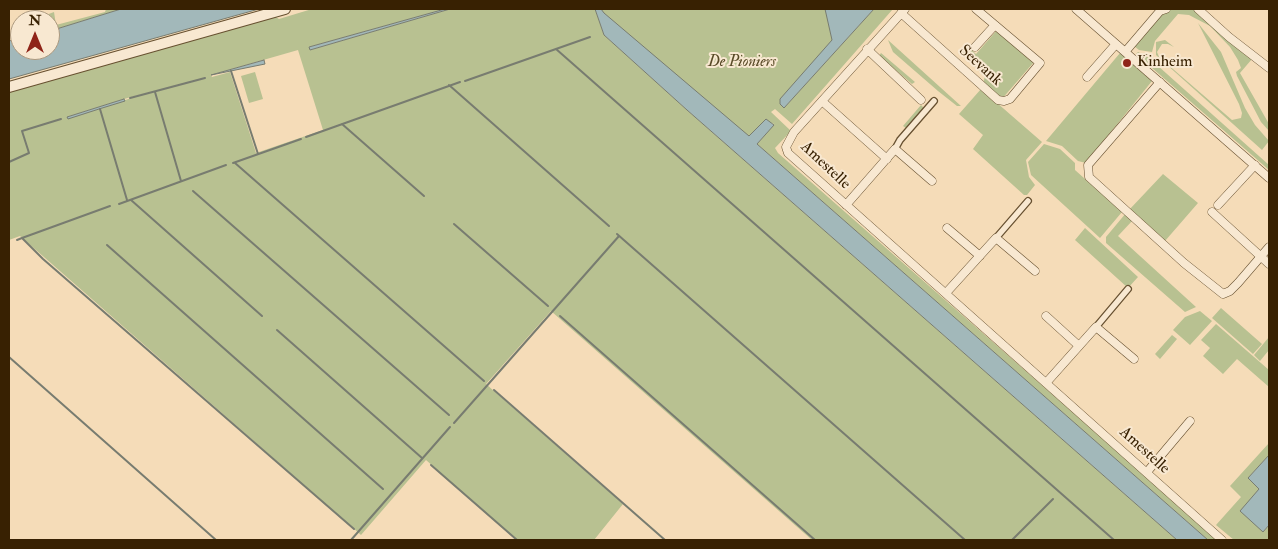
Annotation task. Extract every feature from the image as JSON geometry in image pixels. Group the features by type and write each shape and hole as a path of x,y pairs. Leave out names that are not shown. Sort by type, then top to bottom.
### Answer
{"street":[{"path":"9,87 285,9"},
{"name":"Seevank","path":"786,147 794,132 903,11 998,100 1010,99 1040,63 976,9"},
{"path":"1076,9 1269,178"},
{"path":"1125,52 1160,11 1166,9"},
{"path":"1198,9 1229,37 1269,68"},
{"name":"Seevank","path":"975,47 995,25"},
{"path":"1088,77 1116,44"},
{"path":"867,49 921,100"},
{"path":"1160,82 1088,165 1089,176 1184,263 1223,294 1230,292 1269,247"},
{"name":"Amestelle","path":"846,205 887,159 900,140 934,101"},
{"path":"822,102 887,159"},
{"name":"Amestelle","path":"786,147 788,153 1222,540"},
{"path":"895,149 932,181"},
{"path":"1218,205 1254,165"},
{"path":"946,293 1028,201"},
{"path":"1212,212 1269,264"},
{"path":"947,228 980,256"},
{"path":"996,238 1035,271"},
{"path":"1046,383 1128,289"},
{"path":"1046,316 1079,346"},
{"path":"1096,327 1134,359"},
{"path":"1147,472 1190,421"}],"green space":[{"path":"106,9 121,9 60,28 60,24 105,12"},
{"path":"312,9 445,9 309,47 310,50 450,9 595,9 604,35 1177,540 812,540 551,311 486,384 623,504 594,540 516,540 426,460 361,535 20,236 9,240 9,90 274,16 279,19","holes":["298,50 323,130 256,153 230,72 212,77 211,75","143,94 99,109 67,117 124,99"]},
{"name":"De Pioniers","path":"598,9 828,9 837,38 780,104 784,108 874,9 893,9 792,124 775,109 771,112 791,131 775,148 778,153 1218,540 1208,540 757,144 774,124 771,123 748,138"},
{"path":"1171,9 1193,9 1252,59 1240,73 1269,124 1269,131 1261,122 1237,76 1236,72 1241,68 1238,60 1230,47 1210,26 1189,15 1178,14 1155,41 1152,52 1139,50 1134,46 1162,12"},
{"path":"1198,23 1221,52 1245,108 1255,125 1269,141 1262,150 1156,55 1156,42 1165,40 1174,47 1162,44 1157,52 1159,57 1232,120 1241,118 1242,113 1239,104"},
{"path":"997,30 1034,62 1001,100 983,84 985,76 959,52 965,44 976,54"},
{"path":"888,40 961,106 957,106 938,91 893,52"},
{"path":"1138,52 1148,57 1269,165 1269,170 1136,54"},
{"path":"881,53 915,82 912,84 879,56"},
{"path":"1120,53 1152,81 1086,163 1078,161 1062,146 1046,141"},
{"path":"255,72 263,99 249,103 241,76"},
{"path":"981,89 1042,142 1026,160 1029,177 1035,185 1027,195 1024,195 973,149 983,135 959,114"},
{"path":"921,105 924,108 906,128 903,126"},
{"path":"1044,144 1060,149 1075,163 1075,170 1122,212 1100,238 1031,175 1028,162"},
{"path":"1163,174 1198,203 1165,241 1129,210"},
{"path":"1126,213 1133,220 1118,236 1196,307 1185,312 1106,243 1106,237"},
{"path":"1085,228 1138,277 1128,288 1075,240"},
{"path":"1221,308 1262,344 1253,354 1212,318"},
{"path":"1200,311 1212,321 1190,345 1173,330 1185,317"},
{"path":"1216,324 1269,370 1269,387 1237,359 1223,374 1203,356 1210,348 1201,340"},
{"path":"1172,335 1177,339 1160,359 1155,354"},
{"path":"1269,337 1269,350 1260,361 1254,355"},
{"path":"1269,443 1269,455 1248,478 1259,489 1263,532 1269,525 1269,540 1234,540 1216,525 1241,497 1230,486"}],"shaded area":[{"path":"121,9 259,9 9,79 9,41 10,60 60,60 60,28"},
{"path":"450,9 310,50 309,47"},
{"path":"595,9 601,9 749,136 766,119 774,125 757,144 1208,540 1177,540 604,35"},
{"path":"825,9 874,9 784,108 780,104 780,99 832,40"},
{"path":"264,60 265,64 211,75"},
{"path":"124,99 125,101 68,119 67,117"},
{"path":"1269,455 1269,525 1263,532 1240,511 1259,489 1248,478"}],"waterway":[{"path":"465,81 590,37"},
{"path":"556,49 1114,540"},
{"path":"231,71 258,154"},
{"path":"130,98 205,78"},
{"path":"306,137 460,82"},
{"path":"449,85 609,226"},
{"path":"155,92 181,181"},
{"path":"100,109 127,200"},
{"path":"9,162 29,153 22,131 61,119"},
{"path":"342,124 424,196"},
{"path":"233,163 301,139"},
{"path":"235,163 484,381"},
{"path":"119,204 226,165"},
{"path":"193,191 449,415"},
{"path":"131,200 262,316"},
{"path":"22,238 110,206"},
{"path":"454,224 548,306"},
{"path":"617,234 965,540"},
{"path":"454,423 619,236"},
{"path":"17,240 22,238 43,259 354,529"},
{"path":"107,245 383,489"},
{"path":"560,316 815,540"},
{"path":"277,330 422,458"},
{"path":"9,357 216,540"},
{"path":"494,390 665,540"},
{"path":"351,540 450,427"},
{"path":"431,465 517,540"},
{"path":"1012,540 1053,499"}],"place":[{"name":"Kinheim","path":"1127,63"}]}
